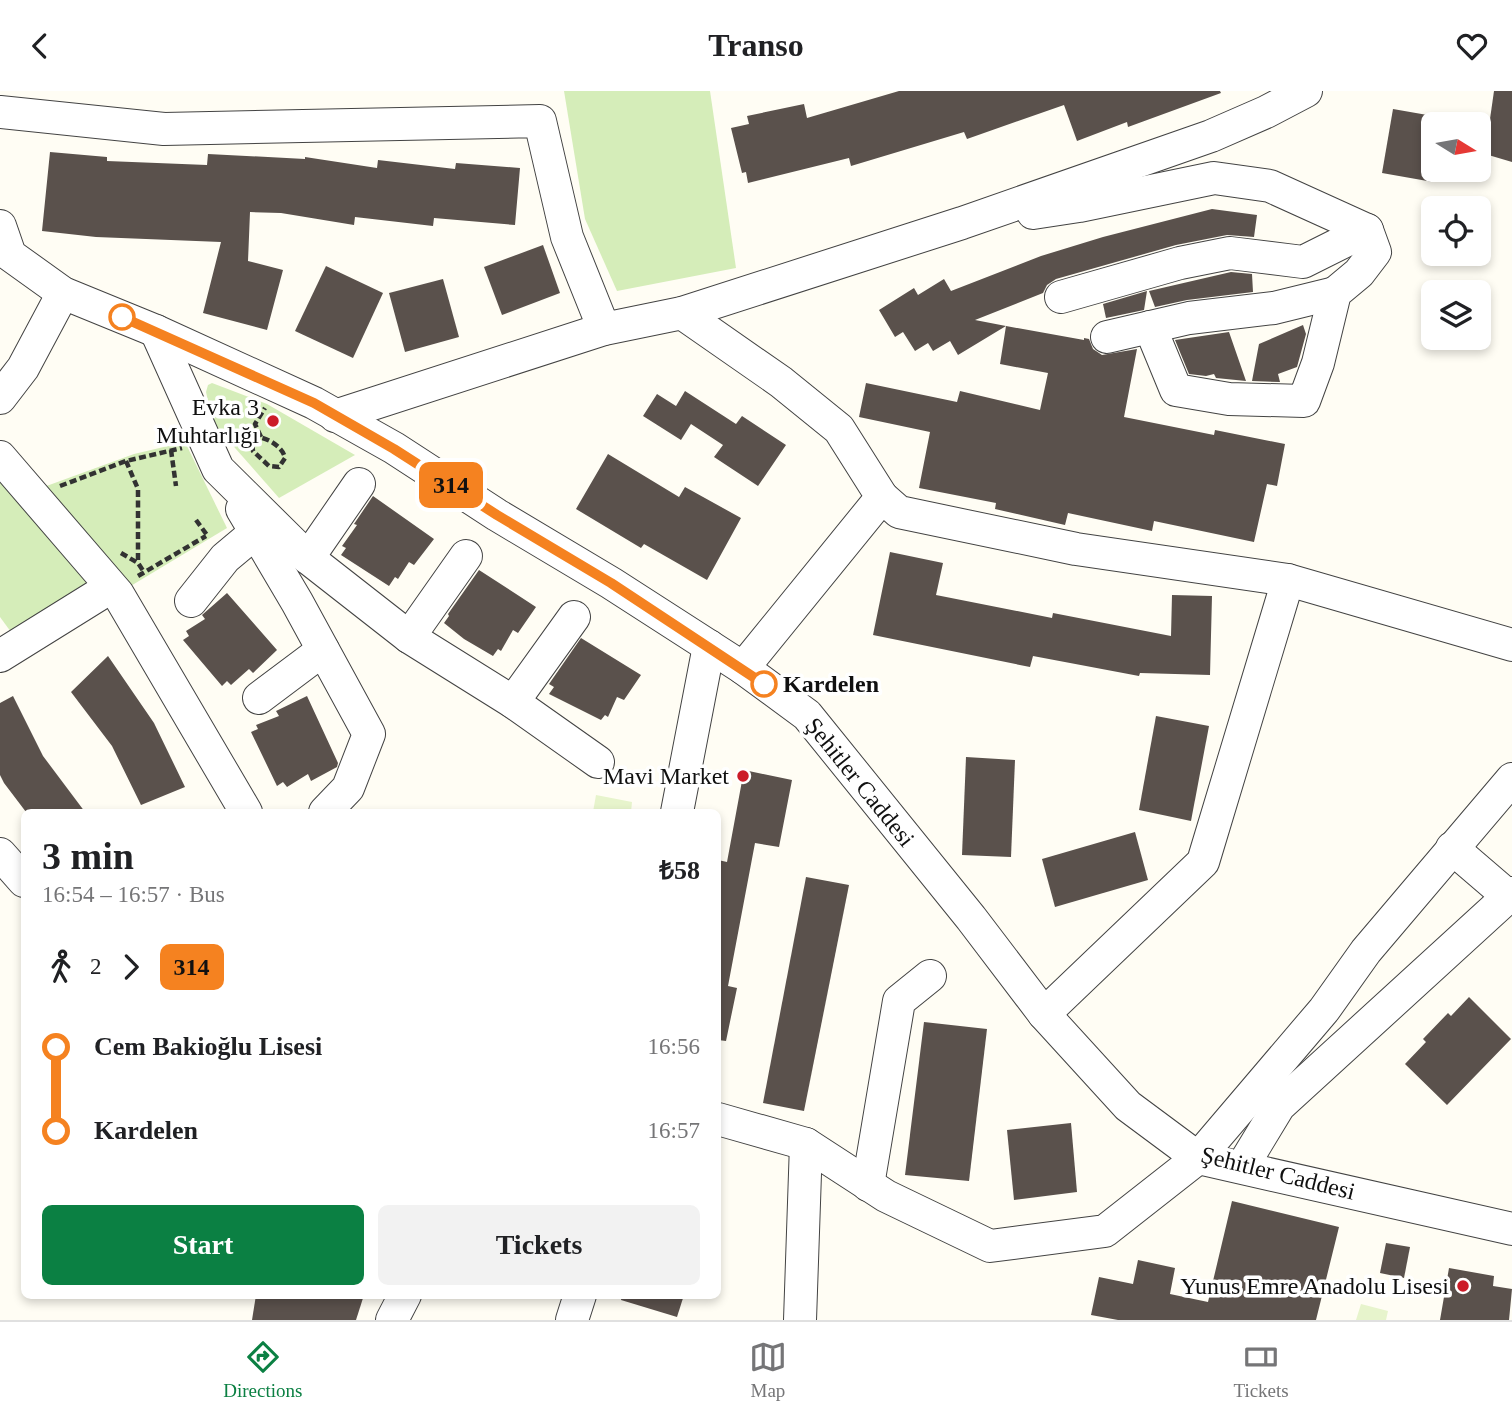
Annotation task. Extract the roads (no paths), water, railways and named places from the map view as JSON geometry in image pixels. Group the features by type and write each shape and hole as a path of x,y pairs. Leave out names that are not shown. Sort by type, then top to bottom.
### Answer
{"street":[{"path":"335,417 604,329 682,313 962,223 1211,136 1262,102 1306,91"},
{"path":"0,112 164,128 540,121 567,237 604,329"},
{"path":"962,223 1079,206 1214,178 1270,185 1367,230 1375,252 1359,273 1335,293 1274,307 1189,318 1107,337"},
{"name":"Şehitler Caddesi","path":"0,226 10,255 63,293 156,331 314,403 394,449 709,646 807,715 971,918 1044,1014 1128,1106 1198,1157 1512,1229"},
{"path":"1061,297 1180,263 1230,253 1304,262 1367,230"},
{"path":"0,398 23,368 63,293"},
{"path":"1150,327 1176,390 1229,399 1304,401 1318,363 1335,293"},
{"path":"682,313 781,382 839,429 882,497 900,512 1076,548 1288,580 1512,645"},
{"path":"156,331 212,455 369,734 348,788 328,809"},
{"path":"212,455 308,558 409,637 513,702 598,762"},
{"path":"0,457 33,496 122,582"},
{"path":"308,558 359,484"},
{"path":"743,669 882,497"},
{"path":"191,601 225,558 256,532"},
{"path":"409,637 467,556"},
{"path":"1044,1014 1203,862 1288,580"},
{"path":"0,656 122,582"},
{"path":"122,582 118,594 234,806"},
{"path":"513,702 574,617"},
{"path":"678,809 709,646"},
{"path":"259,698 323,650"},
{"path":"721,1120 806,1144 886,1196 990,1246 1105,1231 1198,1157 1324,1010 1366,951 1512,779"},
{"path":"1242,1167 1279,1106 1510,894 1452,848"},
{"path":"0,853 21,878"},
{"path":"869,1185 899,1001 930,976"},
{"path":"800,1320 806,1144"},
{"path":"392,1320 403,1299"},
{"path":"572,1320 579,1299"}],"place":[{"name":"Evka 3 Muhtarlığı","path":"273,421"},
{"name":"Kardelen","path":"764,684"},
{"name":"Mavi Market","path":"743,776"},
{"name":"Yunus Emre Anadolu Lisesi","path":"1463,1286"}]}
